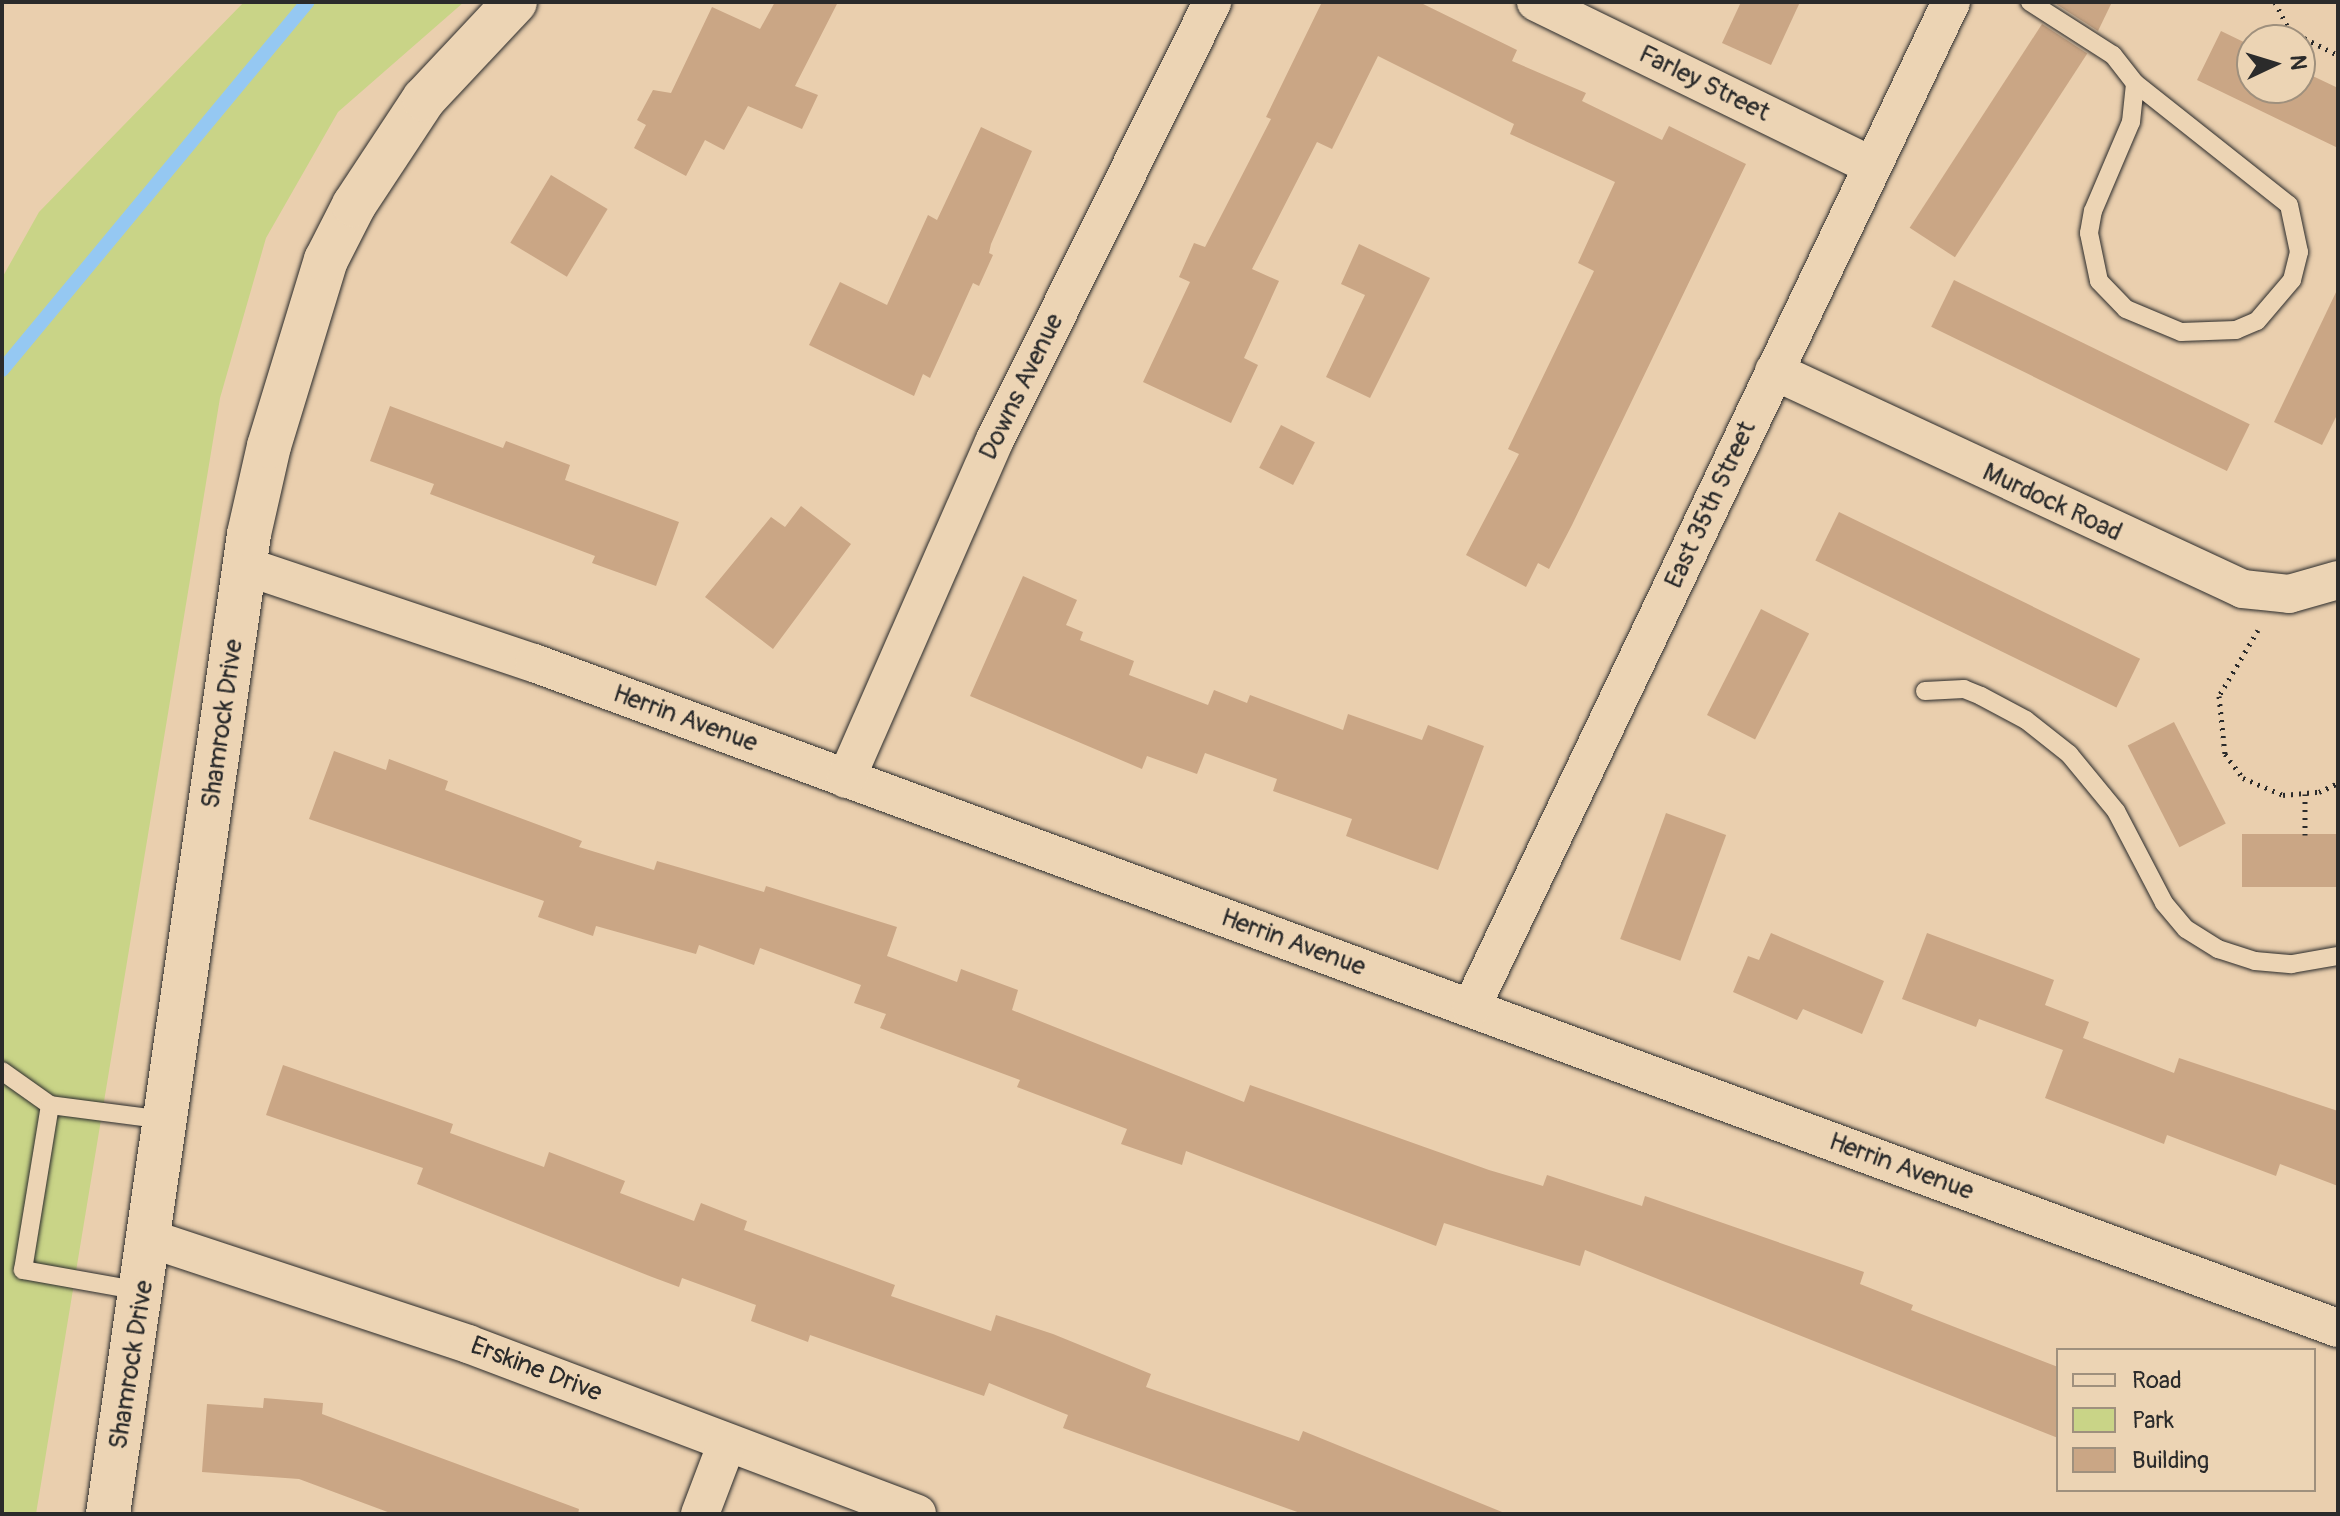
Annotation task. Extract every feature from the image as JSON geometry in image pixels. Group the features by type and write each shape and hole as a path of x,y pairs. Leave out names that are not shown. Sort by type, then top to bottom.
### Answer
{"street":[{"name":"Shamrock Drive","path":"108,1514 144,1292 245,566 269,446 326,260 407,121 515,2"},
{"name":"Downs Avenue","path":"846,779 994,442 1212,2"},
{"name":"Farley Street","path":"1536,2 1872,166"},
{"name":"East 35th Street","path":"1471,1008 1951,2"},
{"name":"Murdock Road","path":"1774,371 2243,589 2289,594 2338,580"},
{"name":"Herrin Avenue","path":"245,566 534,663 2338,1328"},
{"name":"Erskine Drive","path":"151,1239 468,1344 917,1514"},
{"path":"700,1514 727,1443"}],"lane":[{"path":"2030,2 2113,55 2135,83 2289,205 2299,252 2280,298 2257,321 2236,330 2181,332 2126,309 2099,281 2091,249 2093,211 2131,122 2135,83"},
{"path":"1925,691 1964,689 1981,696 2026,720 2069,754 2109,800 2164,903 2186,929 2218,949 2255,961 2292,964 2338,956"},
{"path":"2,1071 50,1105 168,1120"},
{"path":"50,1105 23,1270 144,1292"}],"path":[{"path":"2275,2 2290,31 2338,55"},
{"path":"2260,627 2219,696 2219,733 2225,754 2243,778 2283,795 2305,794 2338,783"},
{"path":"2305,794 2305,835"}],"green space":[{"path":"244,2 464,2 338,112 266,238 220,398 36,1514 2,1514 2,278 39,212"}],"building":[{"path":"775,2 838,2 795,86 818,95 802,129 748,106 724,150 705,140 686,176 634,148 646,125 637,120 653,90 671,93 712,7 760,29"},
{"path":"1322,2 1419,2 1517,50 1512,61 1586,93 1582,101 1662,140 1669,126 1746,164 1572,525 1549,569 1538,563 1526,587 1466,555 1519,454 1508,449 1594,271 1578,263 1615,182 1510,134 1514,124 1378,56 1332,149 1317,142 1252,269 1279,281 1244,358 1258,365 1231,423 1143,382 1190,282 1179,277 1194,243 1205,247 1271,119 1266,117"},
{"path":"1741,2 1800,2 1771,65 1722,43"},
{"path":"2053,2 2112,2 2098,31"},
{"path":"2042,24 2087,53 1955,257 1910,228"},
{"path":"2221,31 2236,38 2236,99 2197,80"},
{"path":"2316,78 2338,88 2338,148 2247,104 2316,104"},
{"path":"981,127 1032,151 991,244 989,253 993,255 979,286 973,283 930,378 923,374 914,396 809,345 840,282 887,305 928,215 937,220"},
{"path":"551,175 608,209 567,277 510,243"},
{"path":"1359,244 1430,278 1370,398 1326,377 1365,295 1341,284"},
{"path":"1954,280 2250,424 2227,471 1931,327"},
{"path":"2338,288 2338,413 2322,445 2274,422"},
{"path":"390,406 503,448 506,441 570,465 565,480 679,522 656,586 592,563 595,556 430,494 434,484 370,461"},
{"path":"1281,425 1315,442 1293,485 1259,468"},
{"path":"801,506 851,544 773,649 705,597 771,517 785,527"},
{"path":"1839,512 2140,659 2116,707 1815,561"},
{"path":"1023,576 1077,600 1066,625 1083,632 1080,640 1134,661 1129,675 1208,705 1214,690 1247,703 1250,695 1343,730 1348,714 1422,740 1428,725 1484,746 1438,870 1346,836 1352,819 1273,791 1277,779 1205,753 1197,774 1147,756 1142,769 970,696"},
{"path":"1761,609 1809,634 1755,740 1707,715"},
{"path":"2174,722 2226,824 2179,847 2128,746"},
{"path":"334,751 386,770 389,759 448,781 445,790 582,841 579,847 654,870 657,861 764,892 766,886 897,927 887,956 957,982 961,969 1018,990 1012,1010 1244,1102 1250,1085 1489,1170 1543,1186 1547,1175 1642,1206 1645,1196 1864,1272 1860,1284 1913,1305 1911,1310 2056,1366 2056,1437 1585,1250 1580,1266 1444,1223 1436,1246 1186,1151 1182,1165 1121,1144 1127,1129 1017,1087 1020,1080 880,1028 886,1014 854,1003 861,985 760,948 754,965 699,945 696,954 596,926 593,936 538,917 544,901 309,819"},
{"path":"1666,813 1726,835 1680,961 1620,939"},
{"path":"2242,834 2338,834 2338,887 2242,887"},
{"path":"1771,933 1884,981 1862,1034 1803,1009 1797,1020 1733,992 1748,956 1759,960"},
{"path":"1927,933 2054,980 2045,1005 2089,1022 2083,1038 2174,1073 2179,1058 2338,1111 2338,1186 2280,1164 2276,1176 2167,1135 2164,1144 2045,1098 2063,1050 1979,1019 1976,1027 1902,999"},
{"path":"283,1065 453,1124 450,1133 544,1167 549,1152 625,1181 620,1193 694,1221 701,1203 747,1221 744,1230 895,1285 891,1296 991,1331 996,1315 1053,1334 1151,1374 1146,1387 1299,1441 1303,1431 1507,1514 1303,1514 1063,1428 1068,1415 989,1383 984,1396 810,1335 808,1342 751,1321 756,1305 682,1278 679,1287 652,1277 417,1184 423,1168 266,1115"},
{"path":"264,1398 323,1403 322,1414 579,1509 578,1514 393,1514 299,1479 202,1472 207,1404 263,1408"}],"waterway":[{"path":"2,370 307,2"}]}
